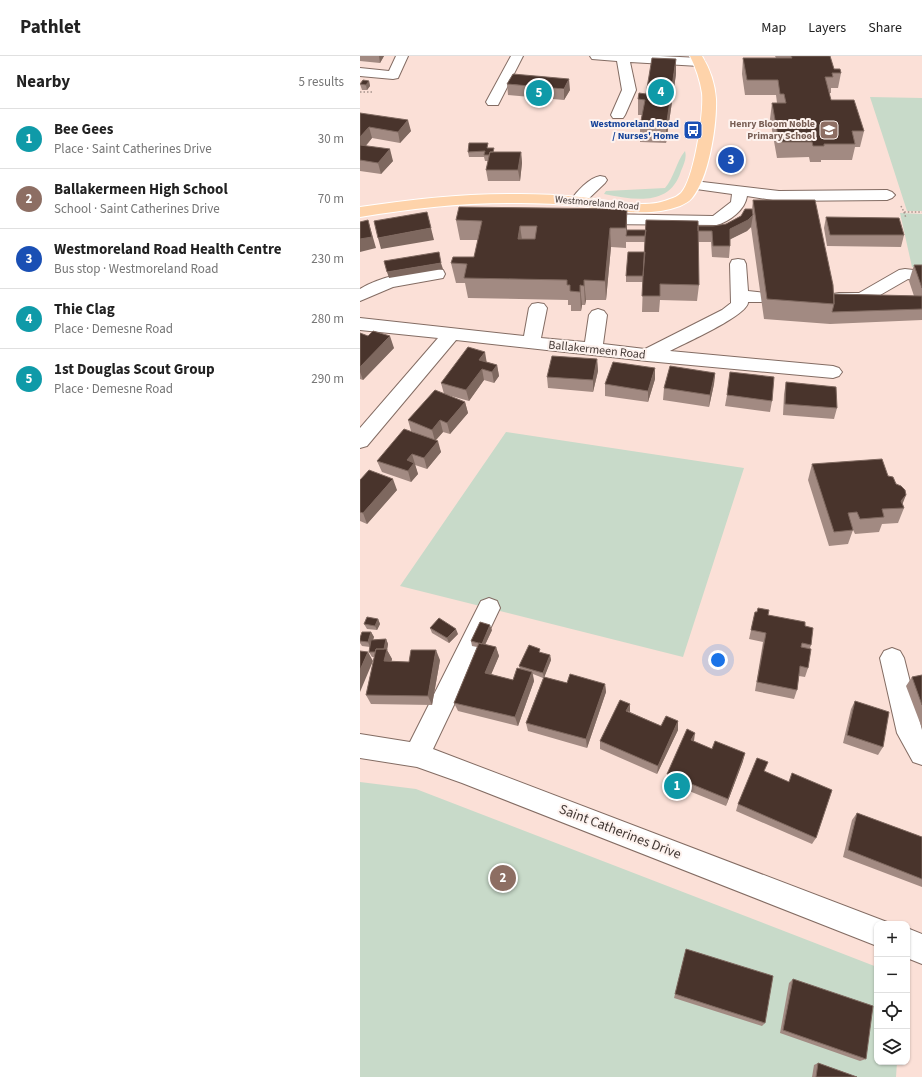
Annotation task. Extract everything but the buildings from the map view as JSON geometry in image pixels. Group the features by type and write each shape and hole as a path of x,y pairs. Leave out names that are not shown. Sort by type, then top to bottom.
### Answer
{"main road":[{"name":"Westmoreland Road","path":"360,212 463,200 504,198 578,201 640,208 652,208 675,203 688,195 694,185 706,131 709,106 707,83 698,59"}],"street":[{"path":"360,72 393,75 402,56"},
{"path":"492,102 517,56"},
{"path":"596,56 698,59"},
{"path":"617,57 629,90 618,115"},
{"path":"578,201 600,180"},
{"path":"694,185 779,196 887,195"},
{"path":"583,219 682,221 717,220 732,210 738,203 740,190"},
{"path":"463,200 463,207 469,214"},
{"path":"675,203 682,221"},
{"path":"647,355 728,314 740,305 738,264"},
{"path":"360,296 378,285 437,274"},
{"path":"827,297 862,298 905,274 922,276"},
{"path":"739,296 761,296"},
{"path":"531,343 538,308"},
{"path":"594,349 594,336 598,314"},
{"name":"Ballakermeen Road","path":"360,324 647,355 833,372"},
{"path":"360,441 452,334"},
{"path":"417,755 489,608"},
{"path":"892,658 910,733 922,753"},
{"name":"Saint Catherines Drive","path":"360,746 417,755 470,774 874,931"},
{"path":"910,944 922,949"}],"path":[{"path":"360,92 379,93"},
{"path":"904,212 906,218"}],"green space":[{"path":"870,97 922,98 922,146 886,146"},
{"path":"886,146 922,146 922,211 907,211"},
{"path":"685,151 685,161 676,183 669,191 660,196 639,199 604,194 606,191 665,188 671,180 679,160"},
{"path":"900,213 922,214 922,268 912,267"},
{"path":"506,432 744,468 683,657 400,586"},
{"path":"360,782 416,789 874,966 874,1065 897,1065 896,1077 360,1077"}],"place":[{"name":"Thie Clag","path":"661,92"},
{"name":"1st Douglas Scout Group","path":"539,93"},
{"name":"Westmoreland Road / Nurses' Home","path":"693,130"},
{"name":"Henry Bloom Noble Primary School","path":"829,130"},
{"name":"Westmoreland Road Health Centre","path":"731,160"},
{"name":"Bee Gees","path":"677,786"},
{"name":"Ballakermeen High School","path":"503,878"}]}
